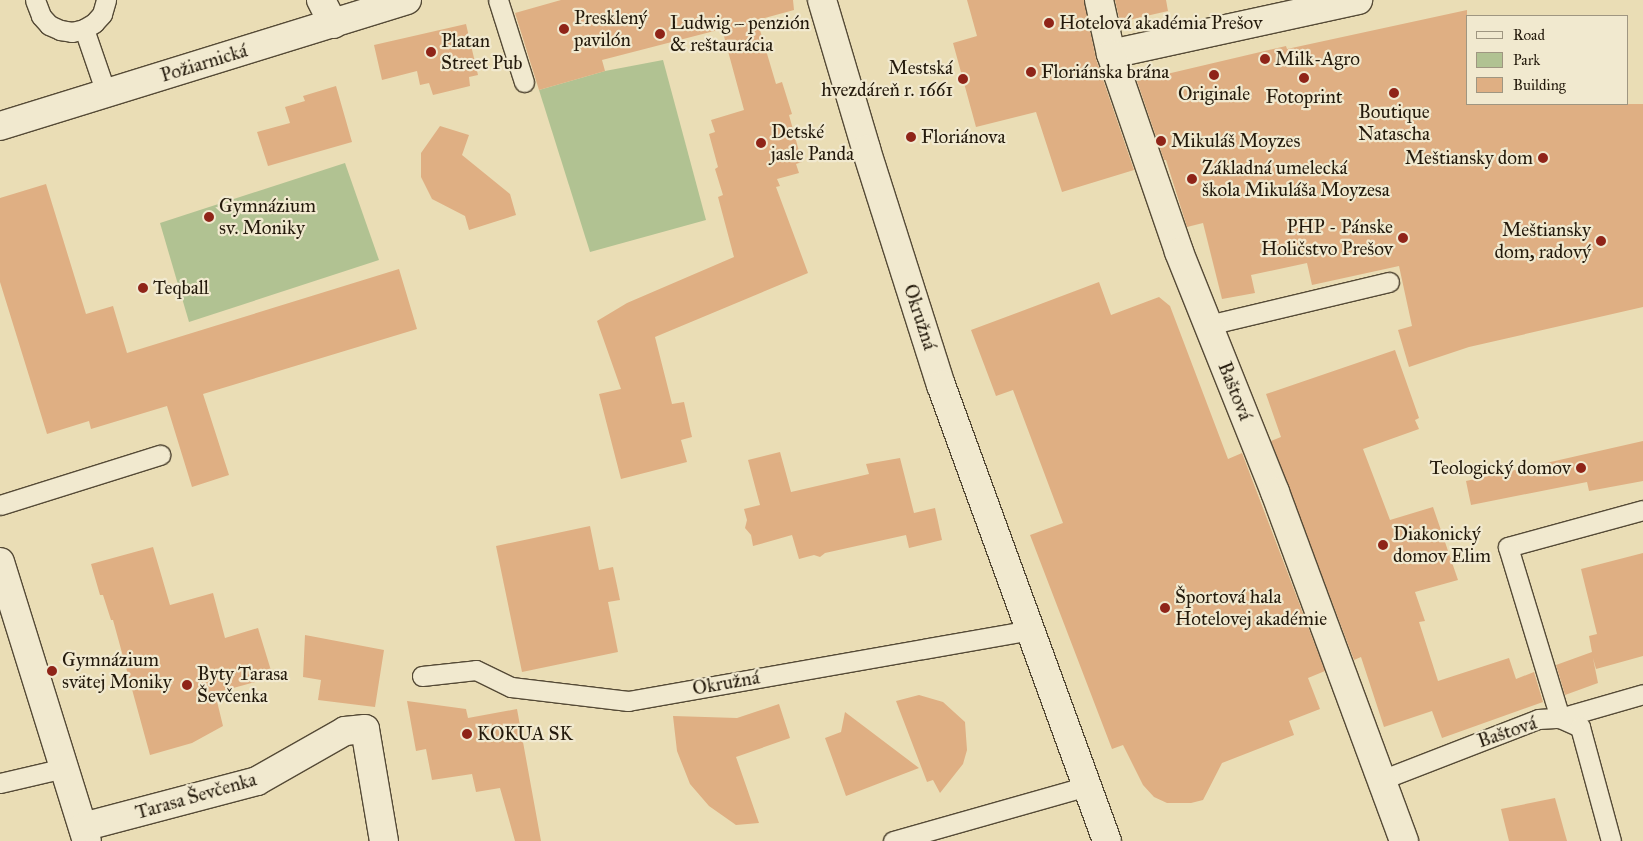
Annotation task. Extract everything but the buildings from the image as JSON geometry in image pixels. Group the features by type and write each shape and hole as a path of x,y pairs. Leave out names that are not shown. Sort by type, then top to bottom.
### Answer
{"street":[{"path":"321,0 333,24"},
{"name":"Požiarnická","path":"0,126 407,0"},
{"name":"Okružná","path":"822,0 866,149 941,385 1032,630 1107,841"},
{"name":"Baštová","path":"1099,0 1111,54 1179,252 1275,492 1404,841"},
{"path":"1111,54 1358,0"},
{"name":"Tarasa Ševčenka","path":"0,562 85,834 257,782 345,731 365,729 384,841"}],"lane":[{"path":"36,0 41,16 49,25 60,30 72,32 84,29 94,23 102,14 106,0"},
{"path":"498,0 524,82"},
{"path":"84,29 106,93"},
{"path":"1208,325 1389,282"},
{"path":"0,505 160,455"},
{"path":"1643,510 1508,547 1560,718 1643,694"},
{"name":"Okružná","path":"422,676 476,670 511,687 628,701 1032,630"},
{"name":"Baštová","path":"1380,780 1538,719 1560,718 1580,727 1611,841"},
{"path":"0,783 64,768"},
{"path":"893,841 1088,786"}],"green space":[{"path":"663,60 706,220 590,252 539,90 605,71"},
{"path":"345,163 379,260 189,322 160,223"}],"place":[{"name":"Hotelová akadémia Prešov","path":"1049,23"},
{"name":"Presklený pavilón","path":"564,29"},
{"name":"Ludwig – penzión & reštaurácia","path":"660,34"},
{"name":"Platan Street Pub","path":"431,52"},
{"name":"Milk-Agro","path":"1265,59"},
{"name":"Floriánska brána","path":"1031,72"},
{"name":"Originale","path":"1214,75"},
{"name":"Fotoprint","path":"1304,78"},
{"name":"Mestská hvezdáreň r. 1661","path":"963,79"},
{"name":"Boutique Natascha","path":"1394,93"},
{"name":"Floriánova","path":"911,137"},
{"name":"Mikuláš Moyzes","path":"1161,141"},
{"name":"Detské jasle Panda","path":"761,143"},
{"name":"Meštiansky dom","path":"1543,158"},
{"name":"Základná umelecká škola Mikuláša Moyzesa","path":"1192,179"},
{"name":"Gymnázium sv. Moniky","path":"209,217"},
{"name":"PHP - Pánske Holičstvo Prešov","path":"1403,238"},
{"name":"Meštiansky dom, radový","path":"1601,241"},
{"name":"Teqball","path":"143,288"},
{"name":"Teologický domov","path":"1581,468"},
{"name":"Diakonický domov Elim","path":"1383,545"},
{"name":"Športová hala Hotelovej akadémie","path":"1165,608"},
{"name":"Gymnázium svätej Moniky","path":"52,671"},
{"name":"Byty Tarasa Ševčenka","path":"187,685"},
{"name":"KOKUA SK","path":"467,734"}]}
